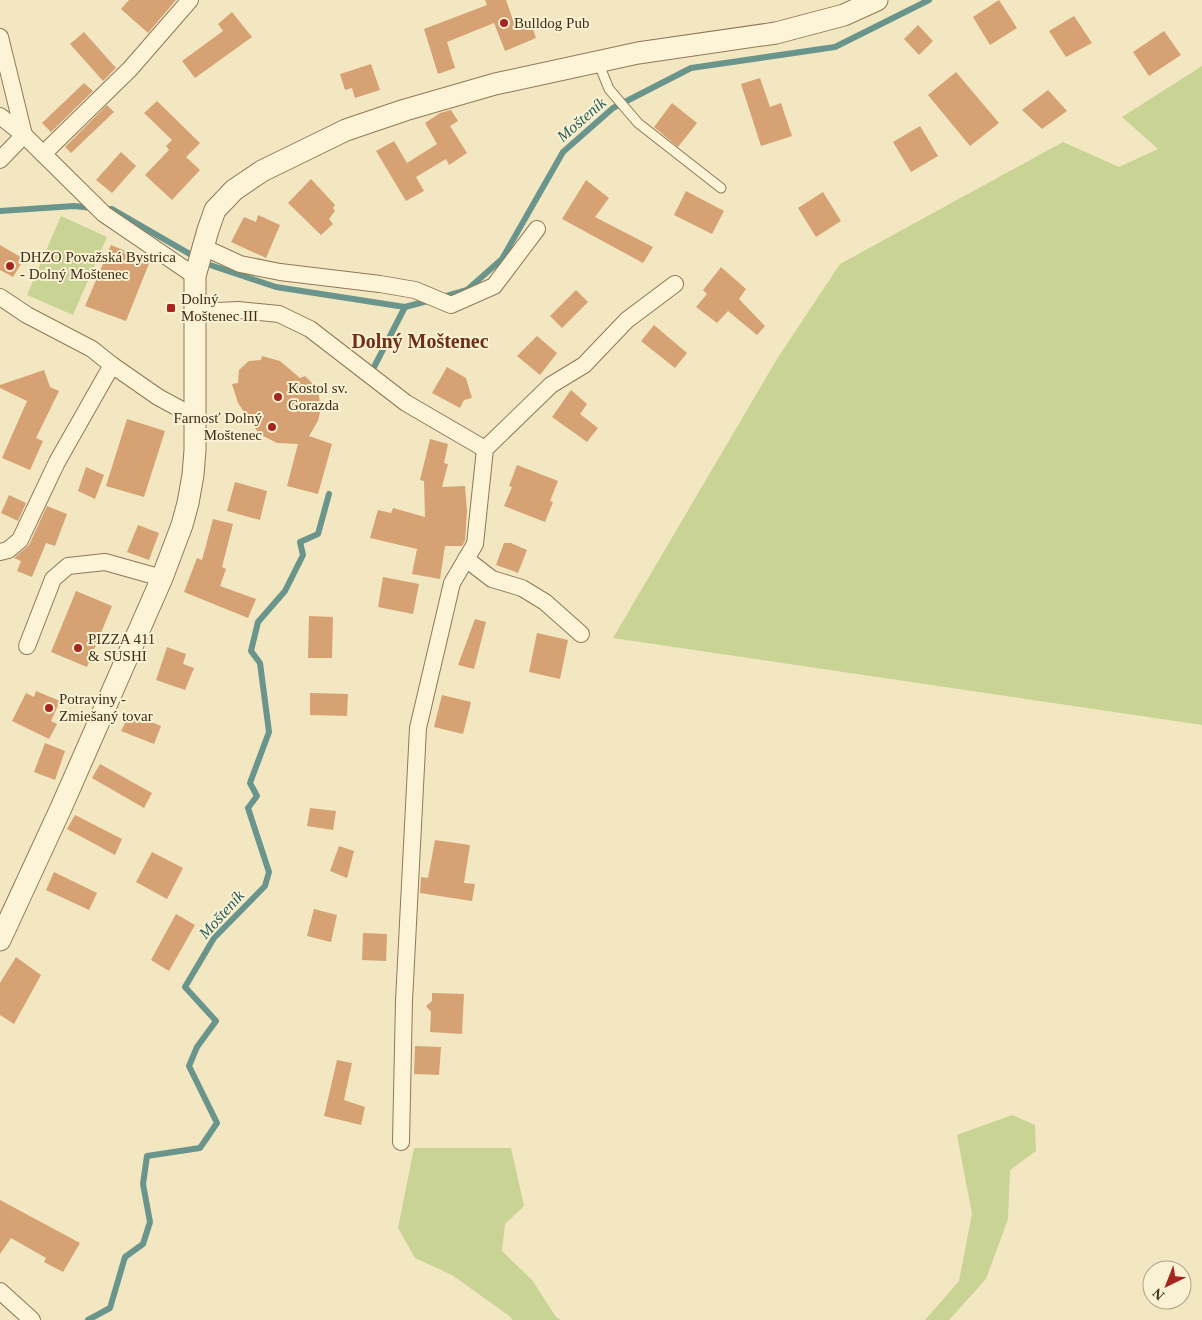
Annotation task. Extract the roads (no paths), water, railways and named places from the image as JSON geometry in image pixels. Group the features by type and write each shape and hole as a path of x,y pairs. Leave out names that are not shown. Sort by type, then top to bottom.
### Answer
{"street":[{"path":"42,154 130,69 190,0"},
{"path":"0,940 61,808 162,578 182,525 193,475 196,272 215,210 234,190 262,171 346,130 404,110 495,84 598,62 656,50 776,33 844,15 877,0"},
{"path":"0,37 24,135"},
{"path":"0,116 24,135 104,214 196,272"},
{"path":"0,160 24,135"},
{"path":"203,247 240,264 280,272 415,290 451,305 494,286 537,229"},
{"path":"401,1142 404,1001 418,728 452,583 475,544 485,449 551,385 584,364 627,320 675,284"},
{"path":"0,297 27,315 92,349 158,397 195,417"},
{"path":"195,312 238,310 279,314 310,329 406,403 485,449"},
{"path":"0,552 8,550 20,540 57,462 112,365"},
{"path":"466,559 492,579 522,588 545,602 581,634"},
{"path":"27,646 53,579 68,566 104,562 162,578"},
{"path":"0,1291 32,1320"}],"lane":[{"path":"598,62 609,89 638,123 721,188"}],"waterway":[{"name":"Mošteník","path":"443,297 467,290 502,259 563,152 613,108 691,68 835,47 929,0"},
{"path":"0,211 74,206 93,208"},
{"path":"103,209 112,209 207,264 276,287 405,307"},
{"name":"Mošteník","path":"373,369 405,307 431,300"},
{"name":"Mošteník","path":"88,1320 110,1308 125,1257 143,1244 150,1222 143,1184 147,1156 200,1148 217,1123 189,1066 197,1047 216,1021 185,987 214,938 265,886 269,872 248,808 257,796 250,783 269,732 260,663 251,651 258,622 285,591 303,555 300,542 318,534 329,494"}],"place":[{"name":"Bulldog Pub","path":"504,23"},
{"name":"DHZO Považská Bystrica - Dolný Moštenec","path":"10,266"},
{"name":"Dolný Moštenec III","path":"171,308"},
{"name":"Kostol sv. Gorazda","path":"278,397"},
{"name":"Farnosť Dolný Moštenec","path":"272,427"},
{"name":"PIZZA 411 & SUSHI","path":"78,648"},
{"name":"Potraviny - Zmiešaný tovar","path":"49,708"}],"district":[{"name":"Dolný Moštenec","path":"420,341"}]}
